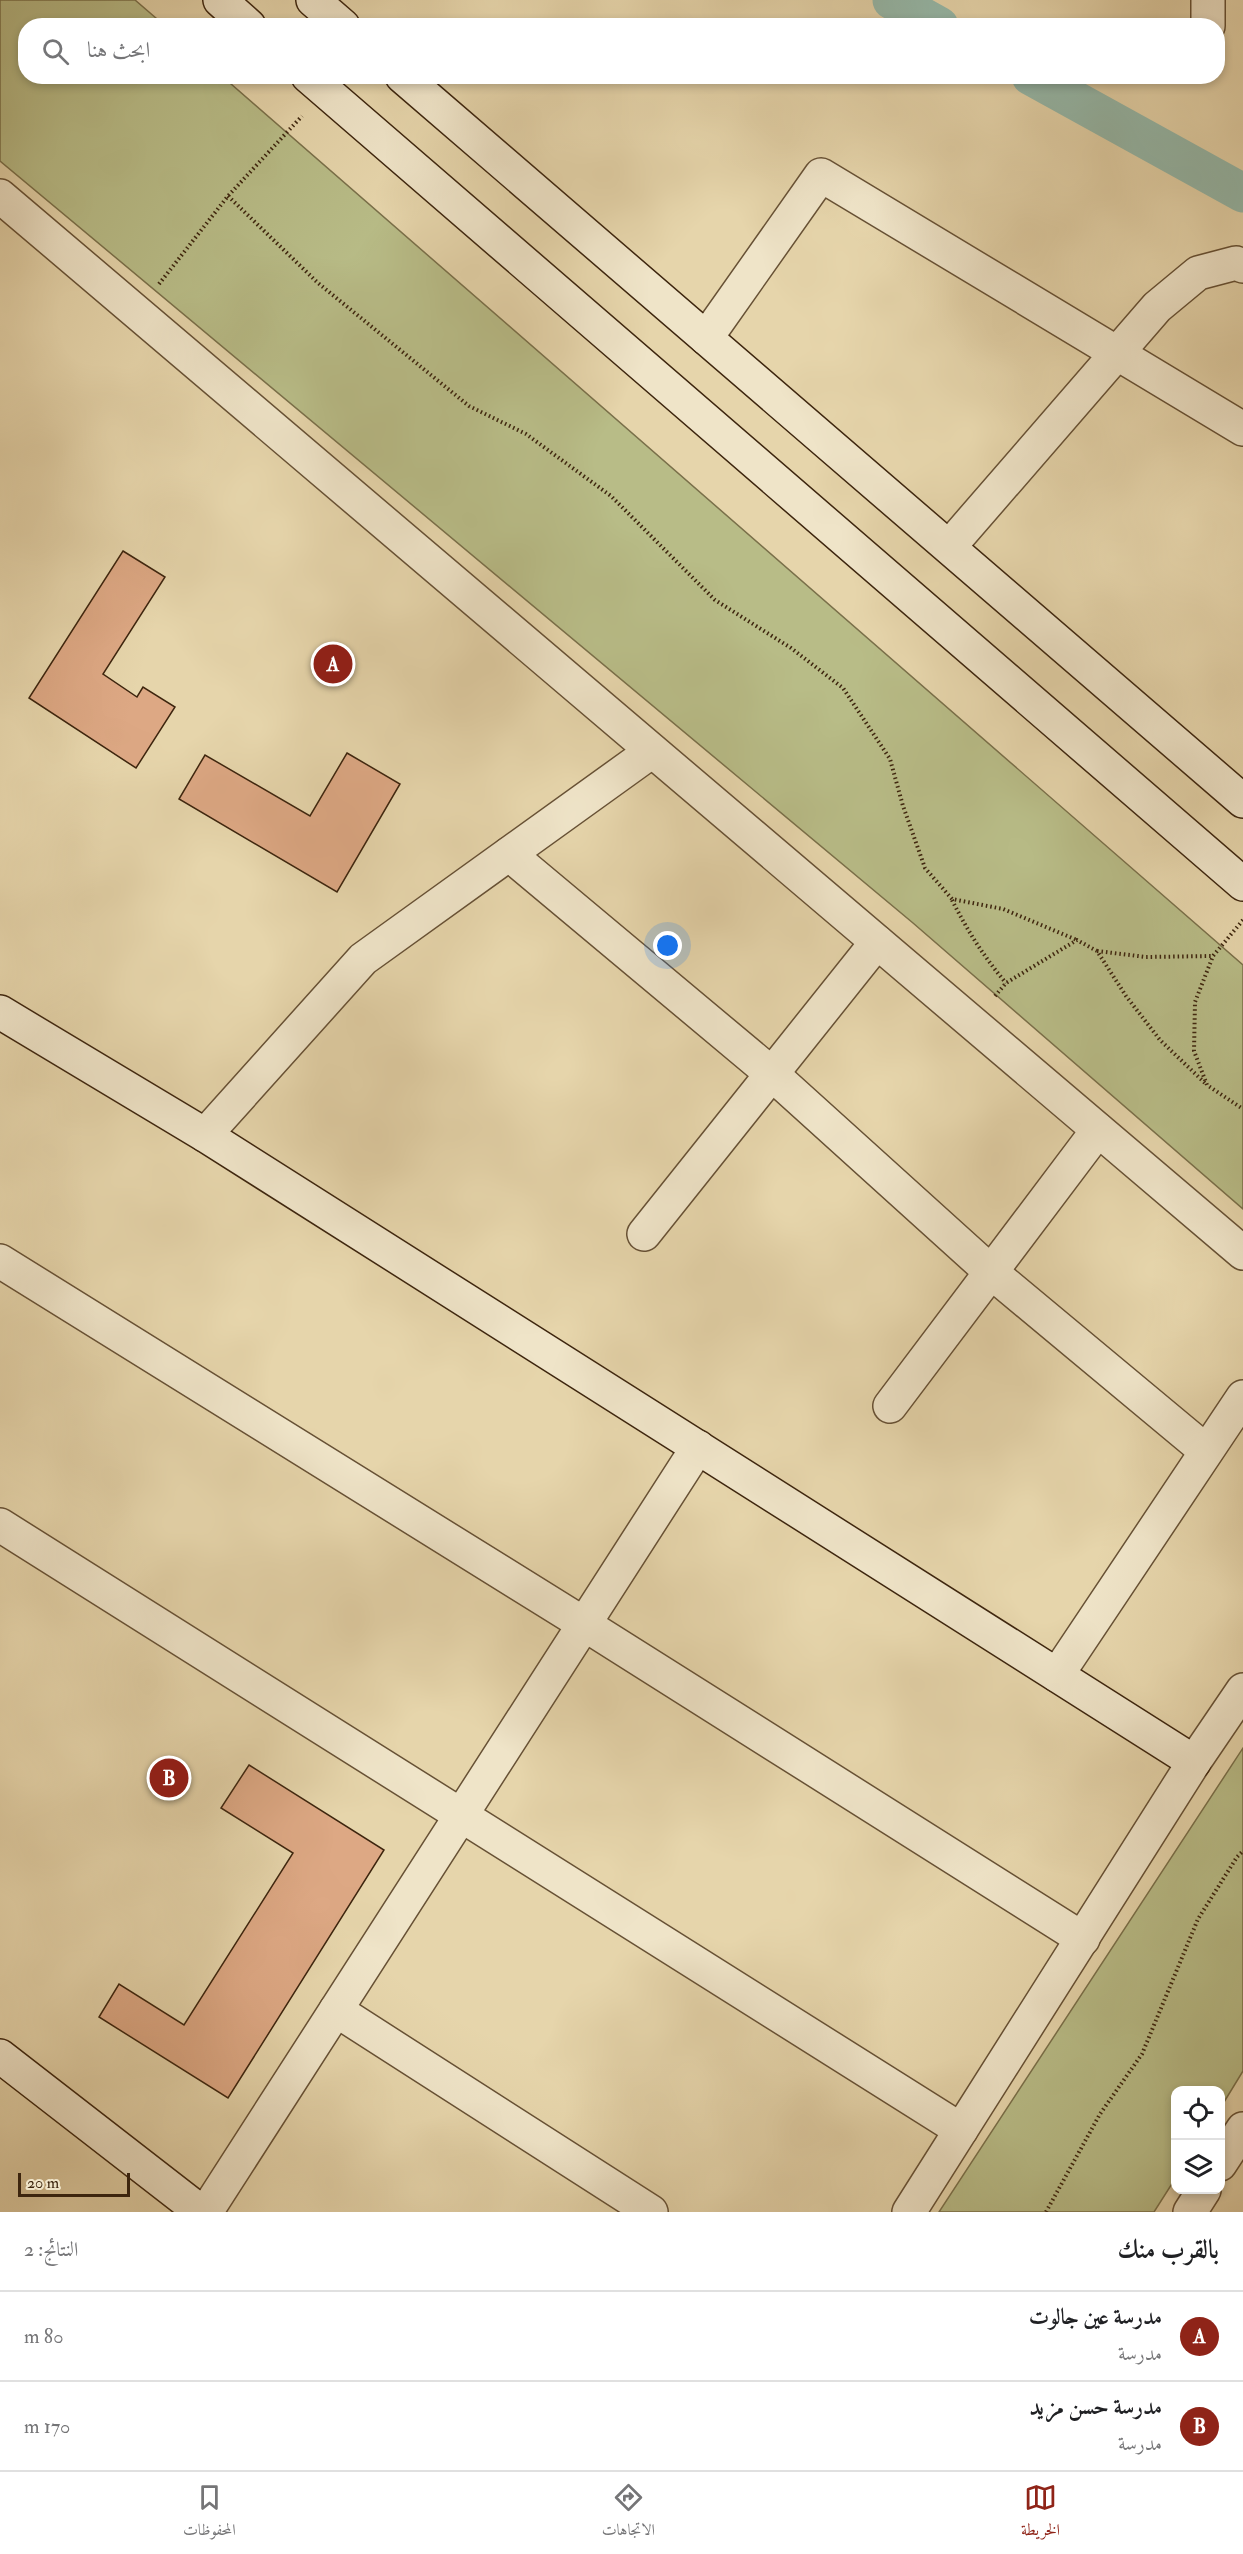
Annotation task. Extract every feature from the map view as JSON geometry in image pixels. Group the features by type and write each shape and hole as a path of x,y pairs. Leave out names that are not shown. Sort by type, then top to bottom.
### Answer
{"street":[{"path":"220,0 240,18"},
{"path":"313,0 334,18"},
{"path":"1208,0 1208,18"},
{"path":"317,84 1243,884"},
{"path":"411,84 1243,801"},
{"path":"706,338 821,175 1243,429"},
{"path":"0,196 1243,1253"},
{"path":"949,547 1157,307 1198,273 1236,263 1243,266"},
{"path":"205,1135 363,959 652,751"},
{"path":"509,854 772,1074 991,1272 1206,1451"},
{"path":"644,1234 877,942"},
{"path":"0,1012 205,1135 1194,1762"},
{"path":"890,1406 1098,1130"},
{"path":"0,1261 584,1624 1083,1939"},
{"path":"1057,1675 1243,1397"},
{"path":"0,2056 204,2212 698,1447"},
{"path":"0,1525 961,2130"},
{"path":"909,2212 1194,1762 1243,1690"},
{"path":"336,2010 651,2212"},
{"path":"1225,2158 1243,2129"},
{"path":"1190,2212 1201,2194"}],"path":[{"path":"137,313 317,84"},
{"path":"228,196 318,283 469,406 526,434 611,496 715,600 791,648 843,688 890,759 903,806 925,868 952,899 966,928 1006,983"},
{"path":"952,899 1003,909 1077,940 1097,951 1146,957 1213,956"},
{"path":"1207,1085 1194,1051 1195,1002 1213,956 1243,920"},
{"path":"972,1023 1006,983 1077,940"},
{"path":"1097,951 1126,996 1160,1040 1207,1085 1243,1109"},
{"path":"1046,2212 1100,2114 1142,2054 1198,1919 1243,1851"}],"green space":[{"path":"0,0 135,0 156,18 18,18 18,84 231,84 1243,965 1243,1209 913,923 0,161"},
{"path":"1243,1748 1243,2071 1225,2100 1225,2086 1171,2086 1171,2185 1154,2212 939,2212"}],"building":[{"path":"123,551 165,577 103,674 137,697 143,687 175,707 136,768 29,698"},
{"path":"347,753 400,784 337,892 179,799 205,755 310,816"},
{"path":"249,1765 384,1850 228,2098 99,2017 119,1984 184,2025 293,1853 221,1808"}],"waterway":[{"path":"892,0 925,18"},
{"path":"1045,84 1243,193"}],"place":[{"name":"مدرسة عين جالوت","path":"333,664"},
{"name":"مدرسة حسن مزيد","path":"169,1778"}]}
